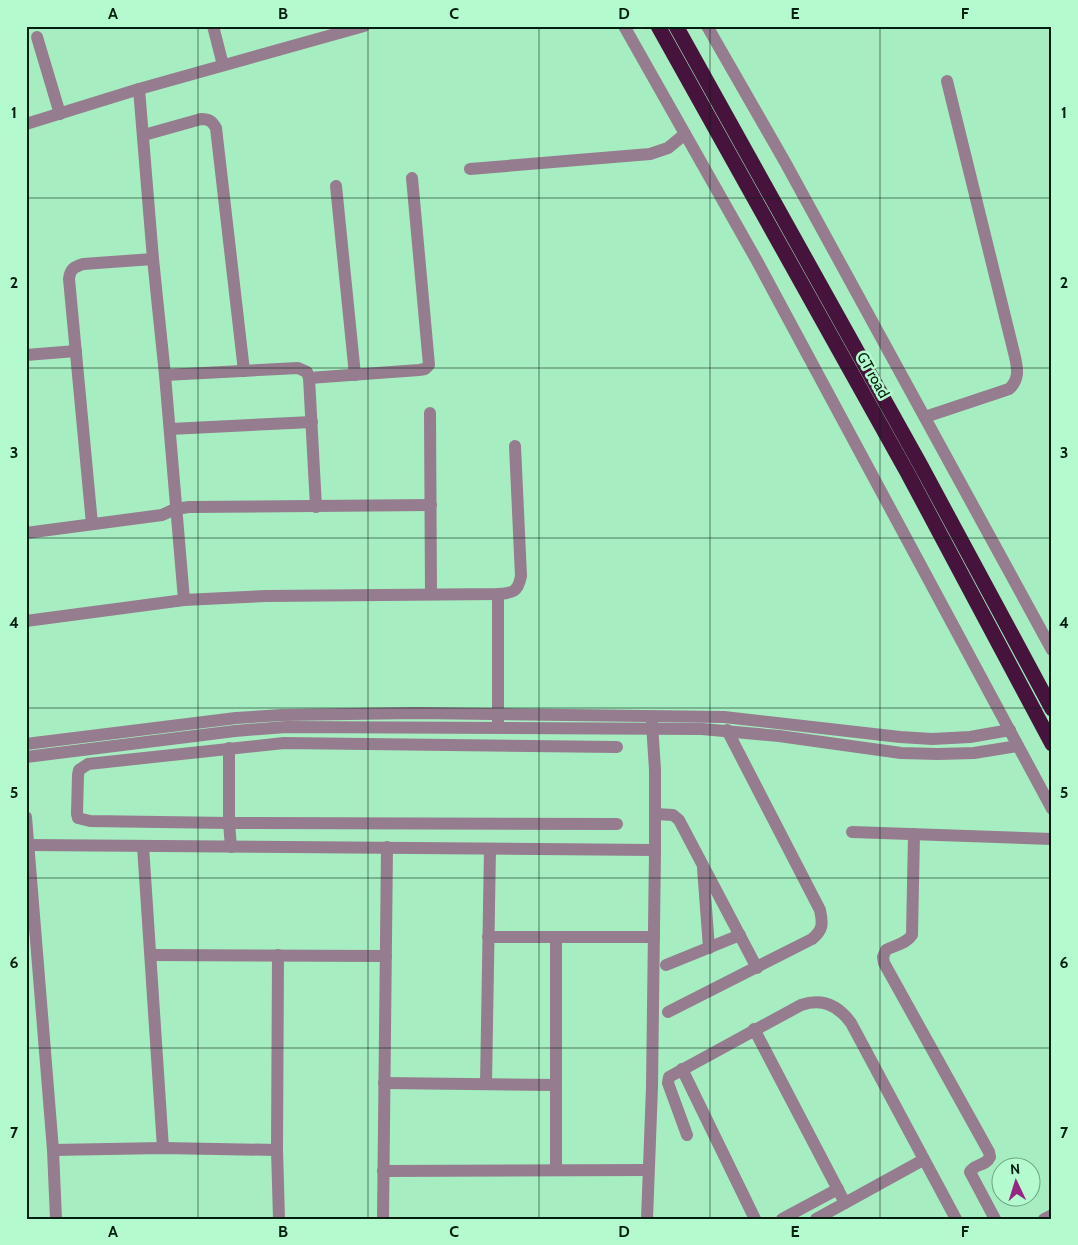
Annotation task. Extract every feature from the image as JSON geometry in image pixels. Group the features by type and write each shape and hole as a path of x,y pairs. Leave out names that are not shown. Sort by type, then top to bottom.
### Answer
{"highway":[{"name":"GT road","path":"658,26 907,472 1052,744"},
{"name":"GT road","path":"676,26 915,455 1052,710"}],"street":[{"path":"213,26 223,65"},
{"path":"624,26 762,269 1052,809"},
{"path":"707,26 785,162 1051,645"},
{"path":"26,124 140,89 360,27"},
{"path":"37,37 60,114"},
{"path":"925,418 1009,389 1015,384 1017,377 1015,357 947,81"},
{"path":"140,89 153,259 170,428 175,509 184,600"},
{"path":"144,135 202,119 208,119 213,122 216,128 244,371"},
{"path":"470,169 650,154 668,148 685,134"},
{"path":"309,378 419,370 425,369 429,365 412,178"},
{"path":"336,186 355,375"},
{"path":"92,524 69,279 70,272 73,267 83,264 153,259"},
{"path":"26,355 76,351"},
{"path":"165,375 298,368 307,372 312,422 316,507"},
{"path":"430,413 431,594"},
{"path":"170,428 312,422"},
{"path":"26,621 184,600 266,596 498,594 513,592 519,586 521,576 514,446"},
{"path":"26,533 162,515 175,509 189,507 431,505"},
{"path":"498,594 498,729"},
{"path":"26,744 245,717 417,713 724,717 932,739 970,737 1010,730"},
{"path":"647,1219 652,1087 656,850 655,770 651,715"},
{"path":"26,757 235,731 286,727 727,730 901,753 938,754 974,753 1018,746"},
{"path":"668,1012 812,939 820,933 823,926 820,910 727,730"},
{"path":"616,824 90,822 82,821 78,818 77,814 78,774 83,766 284,743 617,747"},
{"path":"229,748 229,823 231,846"},
{"path":"655,814 673,815 679,820 757,968"},
{"path":"26,817 56,1219"},
{"path":"852,832 1052,840"},
{"path":"914,834 912,935 904,943 886,950 883,957 884,963 989,1152 990,1157 987,1162 972,1168 970,1172 994,1219"},
{"path":"28,845 656,850"},
{"path":"143,846 163,1148"},
{"path":"383,1219 388,847"},
{"path":"486,1084 490,849"},
{"path":"703,863 709,948"},
{"path":"666,965 740,935"},
{"path":"556,937 556,1170"},
{"path":"488,938 654,937"},
{"path":"151,955 386,956"},
{"path":"278,955 276,1150 279,1219"},
{"path":"686,1135 668,1083 669,1077 754,1029 809,1002 826,1003 840,1010 851,1023 956,1219"},
{"path":"754,1029 845,1203"},
{"path":"682,1069 755,1219"},
{"path":"384,1082 556,1085"},
{"path":"52,1150 163,1148 276,1150"},
{"path":"816,1219 923,1160"},
{"path":"383,1171 648,1170"},
{"path":"782,1219 838,1189"},
{"path":"1044,1219 1052,1215"}]}
